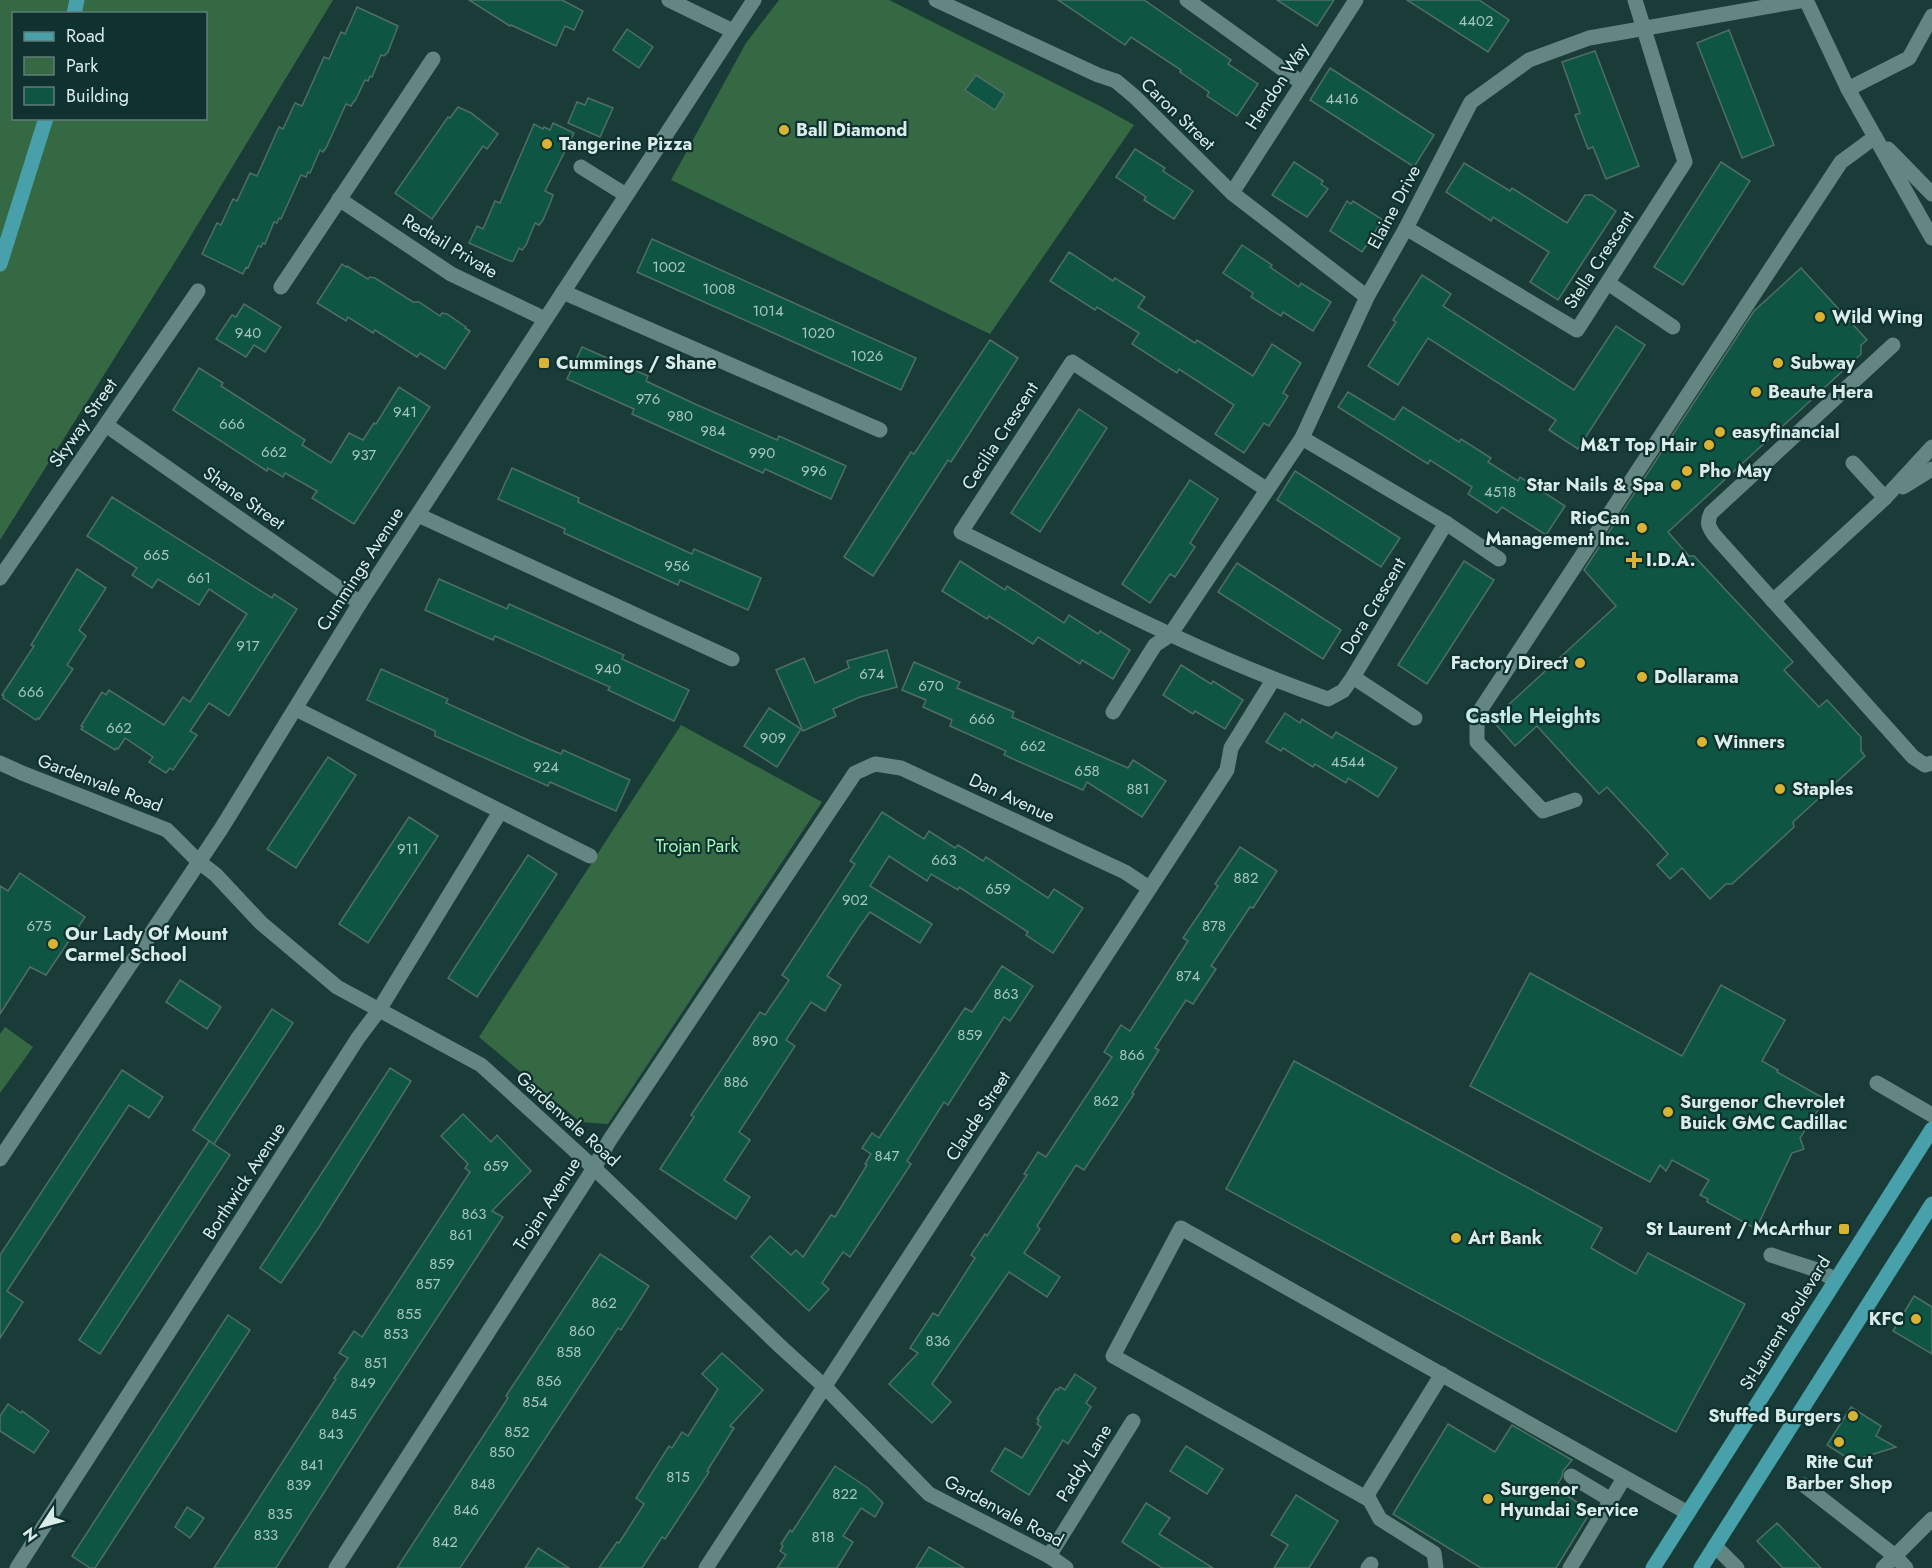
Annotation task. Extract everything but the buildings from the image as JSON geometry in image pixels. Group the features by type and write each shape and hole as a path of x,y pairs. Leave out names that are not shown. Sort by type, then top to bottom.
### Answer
{"main road":[{"path":"0,264 45,120"},
{"name":"St-Laurent Boulevard","path":"1653,1568 1932,1129"},
{"path":"1701,1568 1932,1203"}],"street":[{"path":"669,0 733,31"},
{"name":"Cummings Avenue","path":"0,1159 221,829 360,603 754,0"},
{"name":"Caron Street","path":"936,0 1098,75 1116,81 1232,193 1367,297"},
{"path":"1187,0 1302,83"},
{"name":"Hendon Way","path":"1232,193 1356,0"},
{"path":"1635,0 1642,28"},
{"path":"1806,0 1848,89 1932,238"},
{"name":"Elaine Drive","path":"1113,712 1155,645 1170,635 1302,438 1367,297 1406,228 1471,102 1529,60 1589,38 1806,0"},
{"path":"1848,89 1909,58 1932,16"},
{"name":"Stella Crescent","path":"1406,228 1577,330 1685,162 1642,28"},
{"path":"281,287 433,59"},
{"path":"1875,137 1932,194"},
{"path":"1575,800 1543,811 1477,742 1477,715 1841,162 1875,137"},
{"path":"580,167 626,195"},
{"name":"Redtail Private","path":"339,199 451,274 544,319"},
{"path":"1608,283 1672,327"},
{"name":"Skyway Street","path":"0,578 198,291"},
{"path":"562,292 880,430"},
{"path":"1893,345 1711,513 1708,520 1709,528 1715,536 1913,757 1925,765 1932,763"},
{"name":"Cecilia Crescent","path":"1170,635 961,532 1072,362 1266,489"},
{"name":"Shane Street","path":"105,424 360,603"},
{"path":"1302,438 1446,523 1499,559"},
{"path":"1773,601 1885,498 1932,447"},
{"path":"1853,463 1885,498"},
{"path":"1885,498 1932,469"},
{"path":"418,515 732,659"},
{"name":"Dora Crescent","path":"1170,635 1273,680 1328,699 1343,691 1353,677 1446,523"},
{"path":"1353,677 1415,718"},
{"name":"Claude Street","path":"706,1568 826,1388 1227,770 1231,748 1273,680"},
{"path":"296,709 590,856"},
{"name":"Gardenvale Road","path":"0,763 167,830 198,861 216,875 261,923 338,987 481,1065 594,1168 826,1388 929,1494 1049,1556 1066,1568"},
{"name":"Dan Avenue","path":"855,773 875,764 901,768 1125,872 1149,888"},
{"name":"Trojan Avenue","path":"336,1568 609,1142 855,773"},
{"name":"Borthwick Avenue","path":"17,1568 358,1038 379,1010 500,812"},
{"path":"1877,1083 1932,1115"},
{"path":"1436,1568 1434,1553 1380,1519 1368,1499 1113,1356 1181,1228 1688,1513"},
{"path":"1771,1256 1817,1270 1836,1280"},
{"path":"1368,1499 1367,1495 1442,1374"},
{"name":"Paddy Lane","path":"1049,1556 1133,1421"},
{"path":"1571,1476 1611,1500"},
{"path":"1570,1568 1624,1478"},
{"path":"1804,1485 1895,1556 1906,1568"},
{"path":"1883,1568 1932,1519"},
{"path":"1715,1546 1737,1568"}],"green space":[{"path":"0,0 333,0 175,262 0,540"},
{"path":"779,0 889,0 1134,125 990,334 671,180 746,43"},
{"name":"Trojan Park","path":"681,725 822,802 608,1124 580,1122 479,1037"},
{"path":"5,1027 33,1047 0,1093 0,1034"}],"place":[{"name":"Ball Diamond","path":"784,130"},
{"name":"Tangerine Pizza","path":"547,144"},
{"name":"Wild Wing","path":"1820,317"},
{"name":"Cummings / Shane","path":"544,363"},
{"name":"Subway","path":"1778,363"},
{"name":"Beaute Hera","path":"1756,392"},
{"name":"easyfinancial","path":"1720,432"},
{"name":"M&T Top Hair","path":"1709,445"},
{"name":"Pho May","path":"1687,471"},
{"name":"Star Nails & Spa","path":"1676,485"},
{"name":"RioCan Management Inc.","path":"1642,528"},
{"name":"I.D.A.","path":"1634,560"},
{"name":"Factory Direct","path":"1580,663"},
{"name":"Dollarama","path":"1642,677"},
{"name":"Winners","path":"1702,742"},
{"name":"Staples","path":"1780,789"},
{"name":"Our Lady Of Mount Carmel School","path":"53,944"},
{"name":"Surgenor Chevrolet Buick GMC Cadillac","path":"1668,1112"},
{"name":"St Laurent / McArthur","path":"1844,1229"},
{"name":"Art Bank","path":"1456,1238"},
{"name":"KFC","path":"1916,1319"},
{"name":"Stuffed Burgers","path":"1853,1416"},
{"name":"Rite Cut Barber Shop","path":"1839,1442"},
{"name":"Surgenor Hyundai Service","path":"1488,1499"}],"district":[{"name":"Castle Heights","path":"1533,716"}]}
